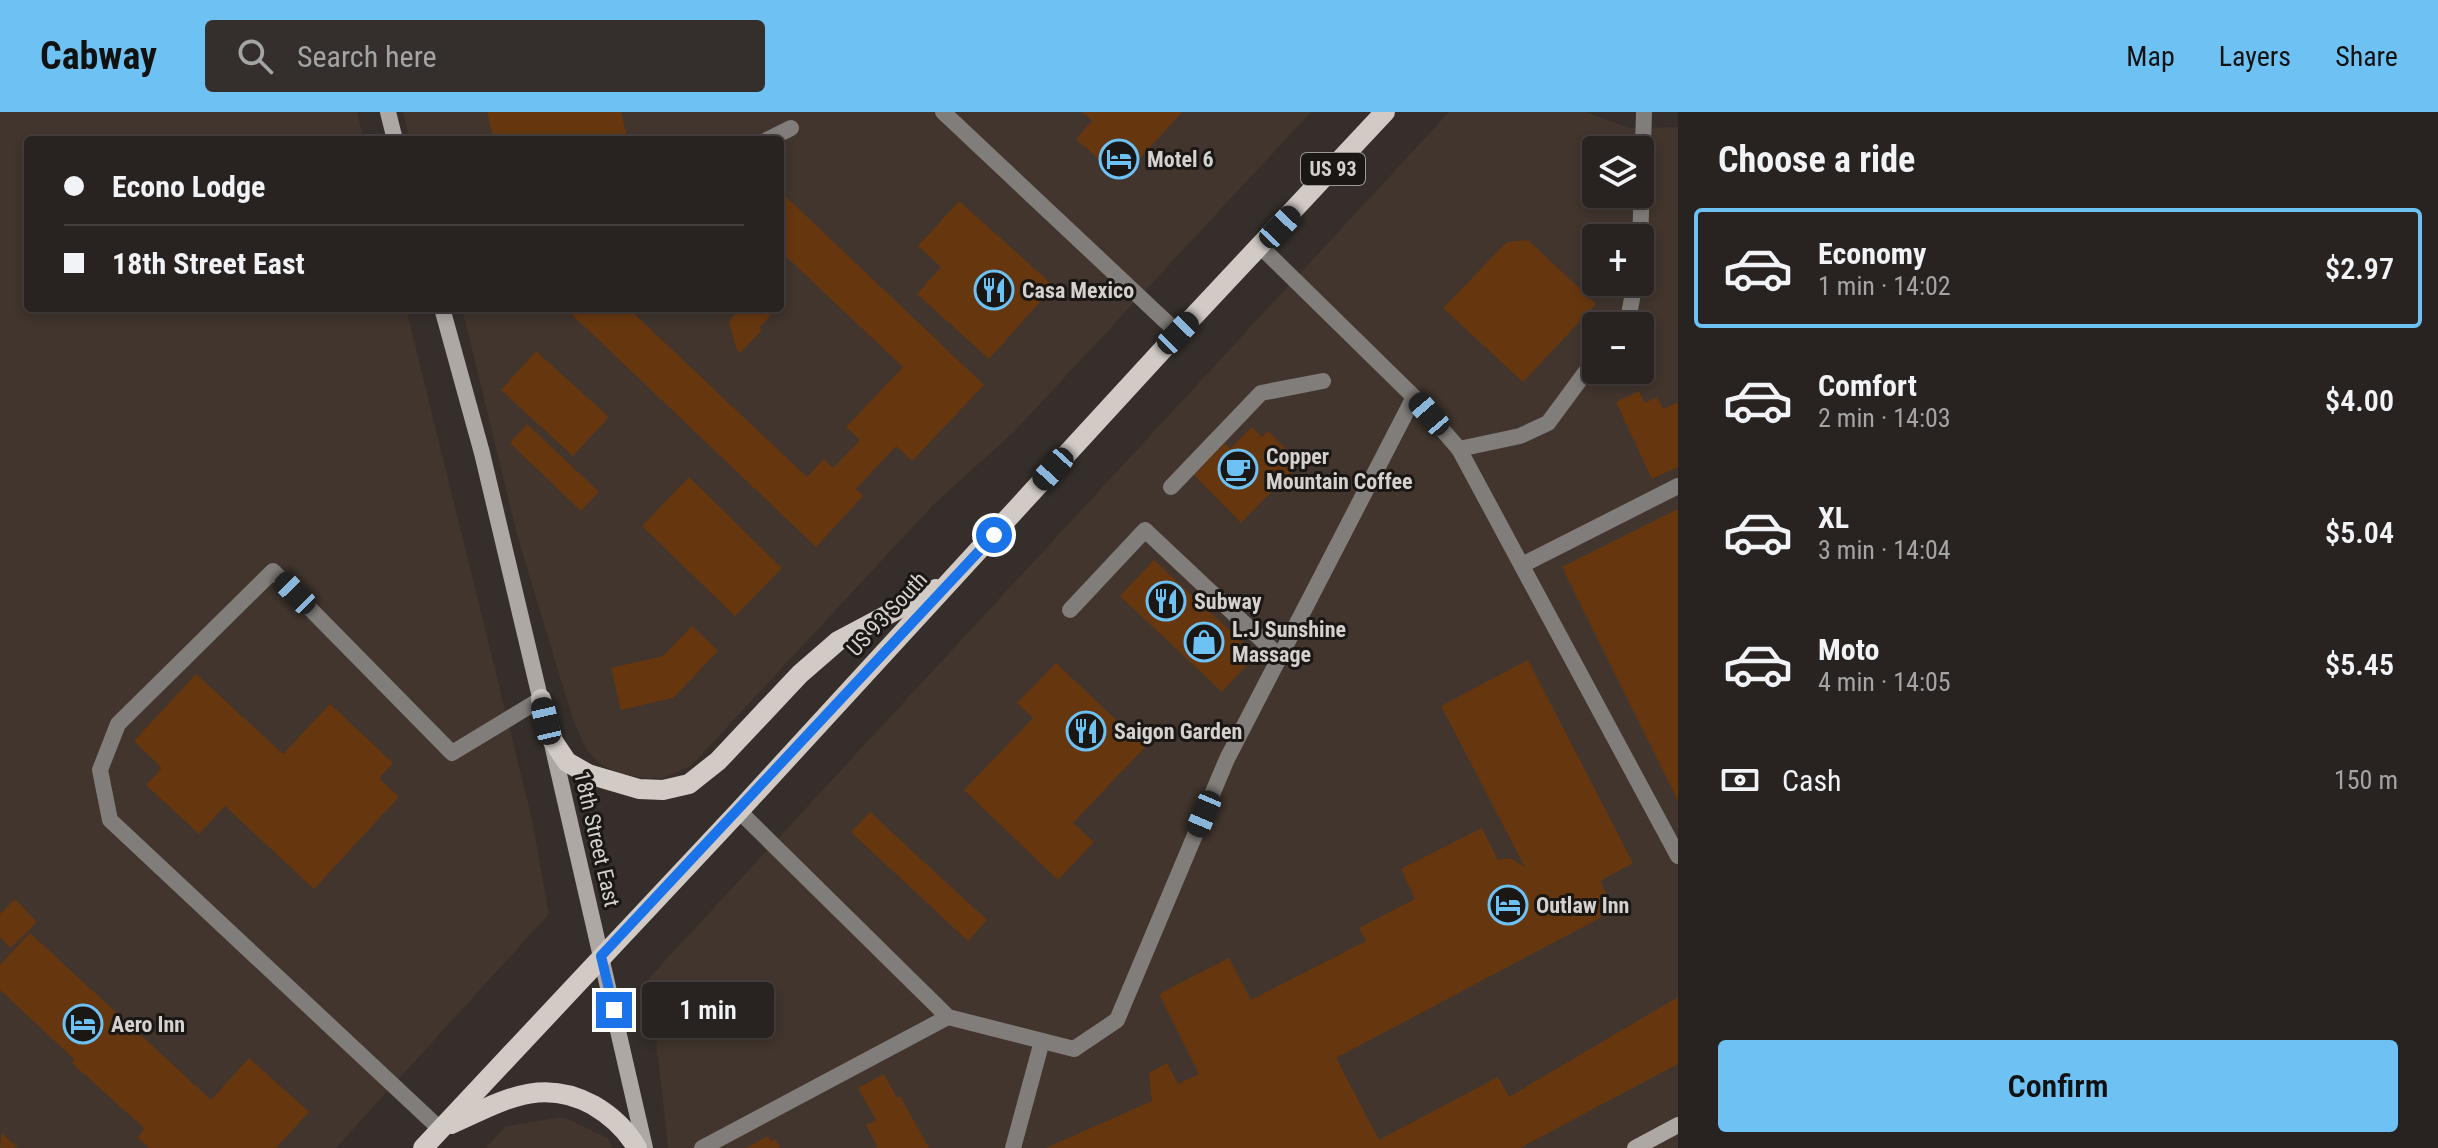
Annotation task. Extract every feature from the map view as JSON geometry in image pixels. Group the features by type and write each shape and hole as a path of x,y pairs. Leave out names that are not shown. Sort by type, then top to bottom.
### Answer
{"main road":[{"name":"US 93 South","path":"423,1148 1385,112"},
{"path":"541,699 553,741 567,762 588,774 639,789 663,790 689,784 718,761 800,674 838,641 950,582"},
{"path":"440,1129 512,1097 543,1090 575,1095 603,1111 627,1131 637,1148"}],"street":[{"path":"388,112 394,136"},
{"path":"943,112 1178,333"},
{"path":"1641,224 1644,112"},
{"path":"775,136 791,128"},
{"path":"1261,247 1414,397 1459,449 1678,856"},
{"name":"18th Street East","path":"443,312 482,453 645,1148"},
{"path":"1459,449 1520,436 1548,423 1582,377"},
{"path":"1171,487 1261,393 1323,381"},
{"path":"739,811 948,1017 1074,1049 1117,1020 1227,759 1414,397"},
{"path":"1522,565 1678,486"},
{"path":"1070,610 1145,530 1280,657"},
{"path":"440,1129 110,820 100,770 118,724 273,571 452,753 541,699"},
{"path":"702,1148 948,1017"},
{"path":"1013,1148 1042,1041"},
{"path":"1635,1148 1678,1125"}],"shaded area":[{"path":"0,112 357,112 363,136 24,136 24,312 407,312 532,819 549,914 336,1148 0,1148"},
{"path":"403,112 1311,112 1014,432 935,503 691,766 664,778 618,773 602,765 587,751 573,720 517,535 463,312 784,312 784,136 409,136"},
{"path":"1449,112 1585,112 1630,128 1678,127 1678,1148 668,1148 649,978"},
{"path":"563,1117 608,1138 612,1148 486,1148 506,1126"}],"building":[{"path":"487,112 621,112 627,136 493,136"},
{"name":"Motel 6","path":"1082,112 1182,112 1121,179 1076,139 1092,121"},
{"path":"784,195 984,385 912,461 896,446 856,489 863,496 816,547 569,312 632,312 807,477 824,459 833,468 860,440 846,427 903,367 784,255"},
{"path":"959,201 1054,286 989,359 917,294 941,267 918,246"},
{"path":"1528,240 1582,291 1582,296 1588,296 1596,304 1589,312 1582,312 1582,319 1523,382 1443,308 1507,242"},
{"path":"733,312 768,312 771,315 759,328 762,330 740,353 729,322 735,314"},
{"path":"536,351 609,417 573,456 501,390"},
{"path":"1639,391 1645,403 1657,397 1663,409 1678,402 1678,467 1652,479 1616,402"},
{"path":"527,424 599,492 581,511 510,443"},
{"path":"1252,427 1262,437 1268,431 1300,463 1241,523 1194,475 1225,443 1230,449"},
{"path":"689,477 782,568 735,616 642,526"},
{"path":"1678,509 1678,801 1562,567"},
{"path":"1154,560 1256,655 1222,692 1120,596"},
{"path":"692,626 718,651 673,698 621,710 611,668 663,656"},
{"name":"Outlaw Inn","path":"1528,660 1633,863 1600,881 1615,910 1336,1058 1379,1140 1498,1077 1509,1097 1678,997 1678,1064 1520,1148 1046,1148 1152,1101 1149,1073 1167,1063 1178,1084 1199,1074 1159,994 1229,958 1251,1000 1366,941 1359,928 1415,899 1401,869 1482,828 1498,860 1510,858 1525,867 1441,706"},
{"path":"1056,663 1145,747 1073,823 1094,842 1058,880 964,790 1033,718 1017,703"},
{"path":"196,674 283,754 330,704 393,763 379,778 399,797 314,889 225,806 199,834 146,785 162,768 134,741"},
{"path":"870,812 987,920 968,941 851,832"},
{"path":"15,899 37,922 11,948 0,937 0,914"},
{"name":"Aero Inn","path":"30,933 211,1100 249,1058 309,1112 276,1148 149,1148 137,1137 145,1129 72,1063 74,1059 0,990 0,965"},
{"path":"884,1074 929,1148 878,1148 866,1125 876,1120 858,1088"},
{"path":"2,1133 18,1148 0,1148"},
{"path":"768,1136 771,1141 775,1139 780,1148 746,1148"}],"place":[{"name":"Motel 6","path":"1119,159"},
{"name":"Casa Mexico","path":"994,290"},
{"name":"Copper Mountain Coffee","path":"1238,469"},
{"name":"Subway","path":"1166,601"},
{"name":"L.J Sunshine Massage","path":"1204,642"},
{"name":"Saigon Garden","path":"1086,731"},
{"name":"Outlaw Inn","path":"1508,905"},
{"name":"Aero Inn","path":"83,1024"}],"route":[{"path":"614,1010 601,956 994,535"}]}
